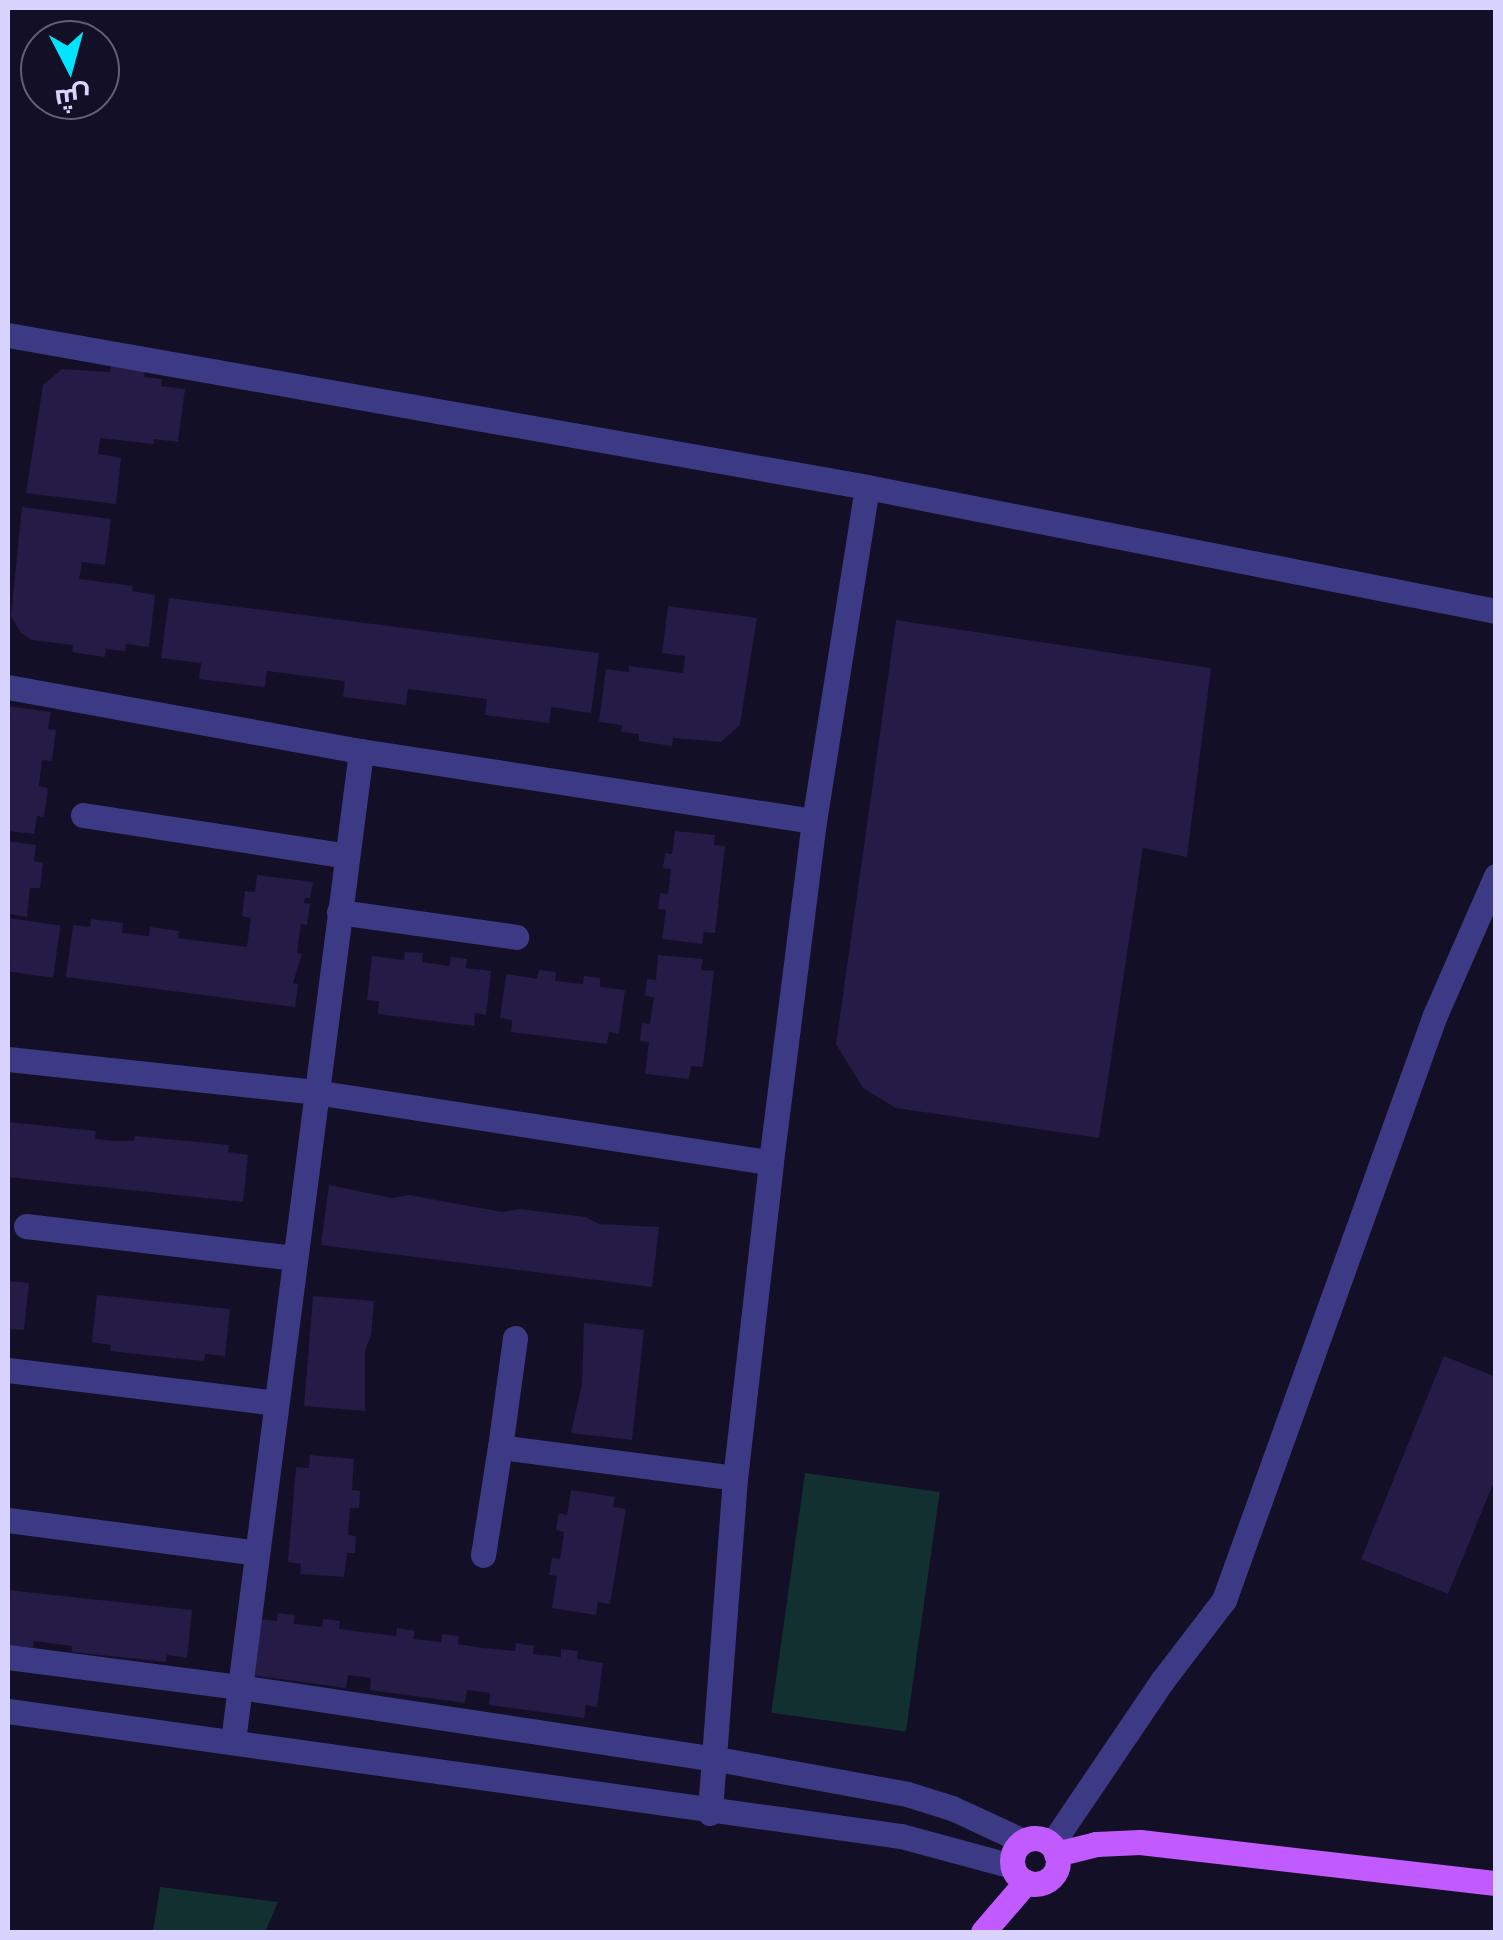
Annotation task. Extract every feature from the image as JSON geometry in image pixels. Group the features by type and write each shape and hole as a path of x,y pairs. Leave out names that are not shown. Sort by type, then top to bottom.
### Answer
{"main road":[{"path":"983,1932 1019,1874 1013,1851 1023,1841 1038,1838 1054,1850 1057,1867 1048,1880 1019,1874"},
{"path":"1054,1850 1140,1842 1496,1883"}],"street":[{"path":"8,335 867,487 1496,611"},
{"path":"710,1812 717,1760 735,1478 771,1163 814,821 867,487"},
{"path":"8,687 361,751 814,821"},
{"path":"233,1741 361,751"},
{"path":"82,815 347,856"},
{"path":"1054,1850 1162,1680 1224,1600 1435,1015 1496,876"},
{"path":"339,912 516,938"},
{"path":"8,1059 316,1092 771,1163"},
{"path":"26,1226 293,1258"},
{"path":"482,1555 514,1338"},
{"path":"8,1370 275,1403"},
{"path":"500,1447 735,1478"},
{"path":"8,1520 256,1552"},
{"path":"8,1657 240,1687 717,1760 907,1794 952,1808 1023,1841"},
{"path":"8,1711 901,1836 1019,1874"}],"green space":[{"path":"805,1473 940,1492 906,1732 771,1713"},
{"path":"160,1887 278,1902 265,1932 153,1932"}],"building":[{"path":"111,365 145,369 144,377 162,379 161,386 185,389 178,442 154,439 154,444 100,438 98,454 121,458 116,504 26,493 43,385 62,369 110,372"},
{"path":"22,507 111,519 105,565 82,562 79,579 133,586 132,591 155,595 149,647 126,644 125,651 106,649 105,657 72,652 73,645 32,640 21,633 11,616"},
{"path":"169,598 599,653 591,713 551,707 549,723 485,715 487,699 408,689 406,705 343,697 345,681 267,671 265,687 199,679 201,663 161,658"},
{"path":"668,606 757,618 740,725 721,742 673,738 672,746 639,741 639,734 621,732 622,725 599,722 606,669 629,672 629,666 683,673 685,656 662,653"},
{"path":"896,620 1211,668 1187,857 1143,848 1099,1138 896,1108 863,1088 836,1044"},
{"path":"8,706 51,712 48,729 56,730 52,761 42,760 39,786 48,788 44,817 37,816 34,834 8,831"},
{"path":"675,831 715,835 714,845 725,846 715,933 704,932 702,944 662,939 666,910 658,909 660,893 668,894 671,869 663,868 665,853 672,854"},
{"path":"8,841 36,845 34,861 43,863 40,888 30,888 27,917 8,914"},
{"path":"257,875 313,882 310,898 305,898 304,903 310,904 307,925 301,924 297,953 302,954 293,983 298,984 295,1007 66,977 73,925 90,927 91,919 123,923 122,933 149,936 150,927 179,931 178,938 247,947 251,918 242,916 245,891 255,892"},
{"path":"8,918 60,925 53,978 8,972"},
{"path":"405,952 423,953 422,962 449,966 451,957 467,959 466,968 491,971 486,1015 475,1013 474,1026 378,1014 379,1001 367,1000 372,956 404,960"},
{"path":"658,955 703,959 701,970 714,971 703,1067 691,1066 689,1079 645,1074 649,1042 640,1041 642,1023 650,1024 654,997 645,996 647,979 656,980"},
{"path":"539,970 556,972 555,981 583,984 584,976 600,978 600,987 625,990 619,1034 609,1032 607,1044 511,1032 512,1020 500,1018 506,974 537,979"},
{"path":"8,1122 96,1131 95,1139 134,1141 135,1136 229,1145 228,1152 248,1155 243,1202 8,1177"},
{"path":"329,1185 392,1198 409,1195 502,1212 519,1209 585,1217 599,1224 659,1227 652,1287 321,1245"},
{"path":"8,1281 29,1283 24,1330 8,1329"},
{"path":"97,1295 230,1309 225,1356 205,1354 204,1361 110,1351 111,1345 92,1342"},
{"path":"313,1296 374,1301 371,1336 365,1350 365,1411 304,1406"},
{"path":"584,1323 644,1330 632,1440 571,1433 582,1384"},
{"path":"1444,1356 1496,1377 1496,1477 1448,1594 1361,1559"},
{"path":"310,1455 354,1459 352,1490 360,1491 359,1508 350,1508 348,1535 356,1536 355,1553 347,1553 344,1577 300,1574 301,1564 288,1562 296,1467 309,1468"},
{"path":"571,1490 615,1497 613,1507 626,1509 610,1604 598,1602 596,1615 552,1608 557,1576 549,1575 552,1558 560,1559 564,1532 556,1530 559,1513 567,1515"},
{"path":"8,1590 192,1610 187,1658 167,1655 166,1662 72,1652 72,1646 34,1641 33,1648 8,1645"},
{"path":"278,1613 295,1615 294,1624 322,1627 323,1619 340,1621 339,1629 396,1636 397,1628 415,1631 413,1639 441,1642 442,1634 459,1636 458,1644 483,1648 515,1651 516,1643 534,1646 533,1654 561,1657 561,1649 578,1651 577,1659 603,1663 597,1707 586,1705 584,1718 489,1705 490,1693 467,1690 465,1703 370,1690 371,1678 348,1675 346,1688 250,1675 245,1617 277,1621"}]}
